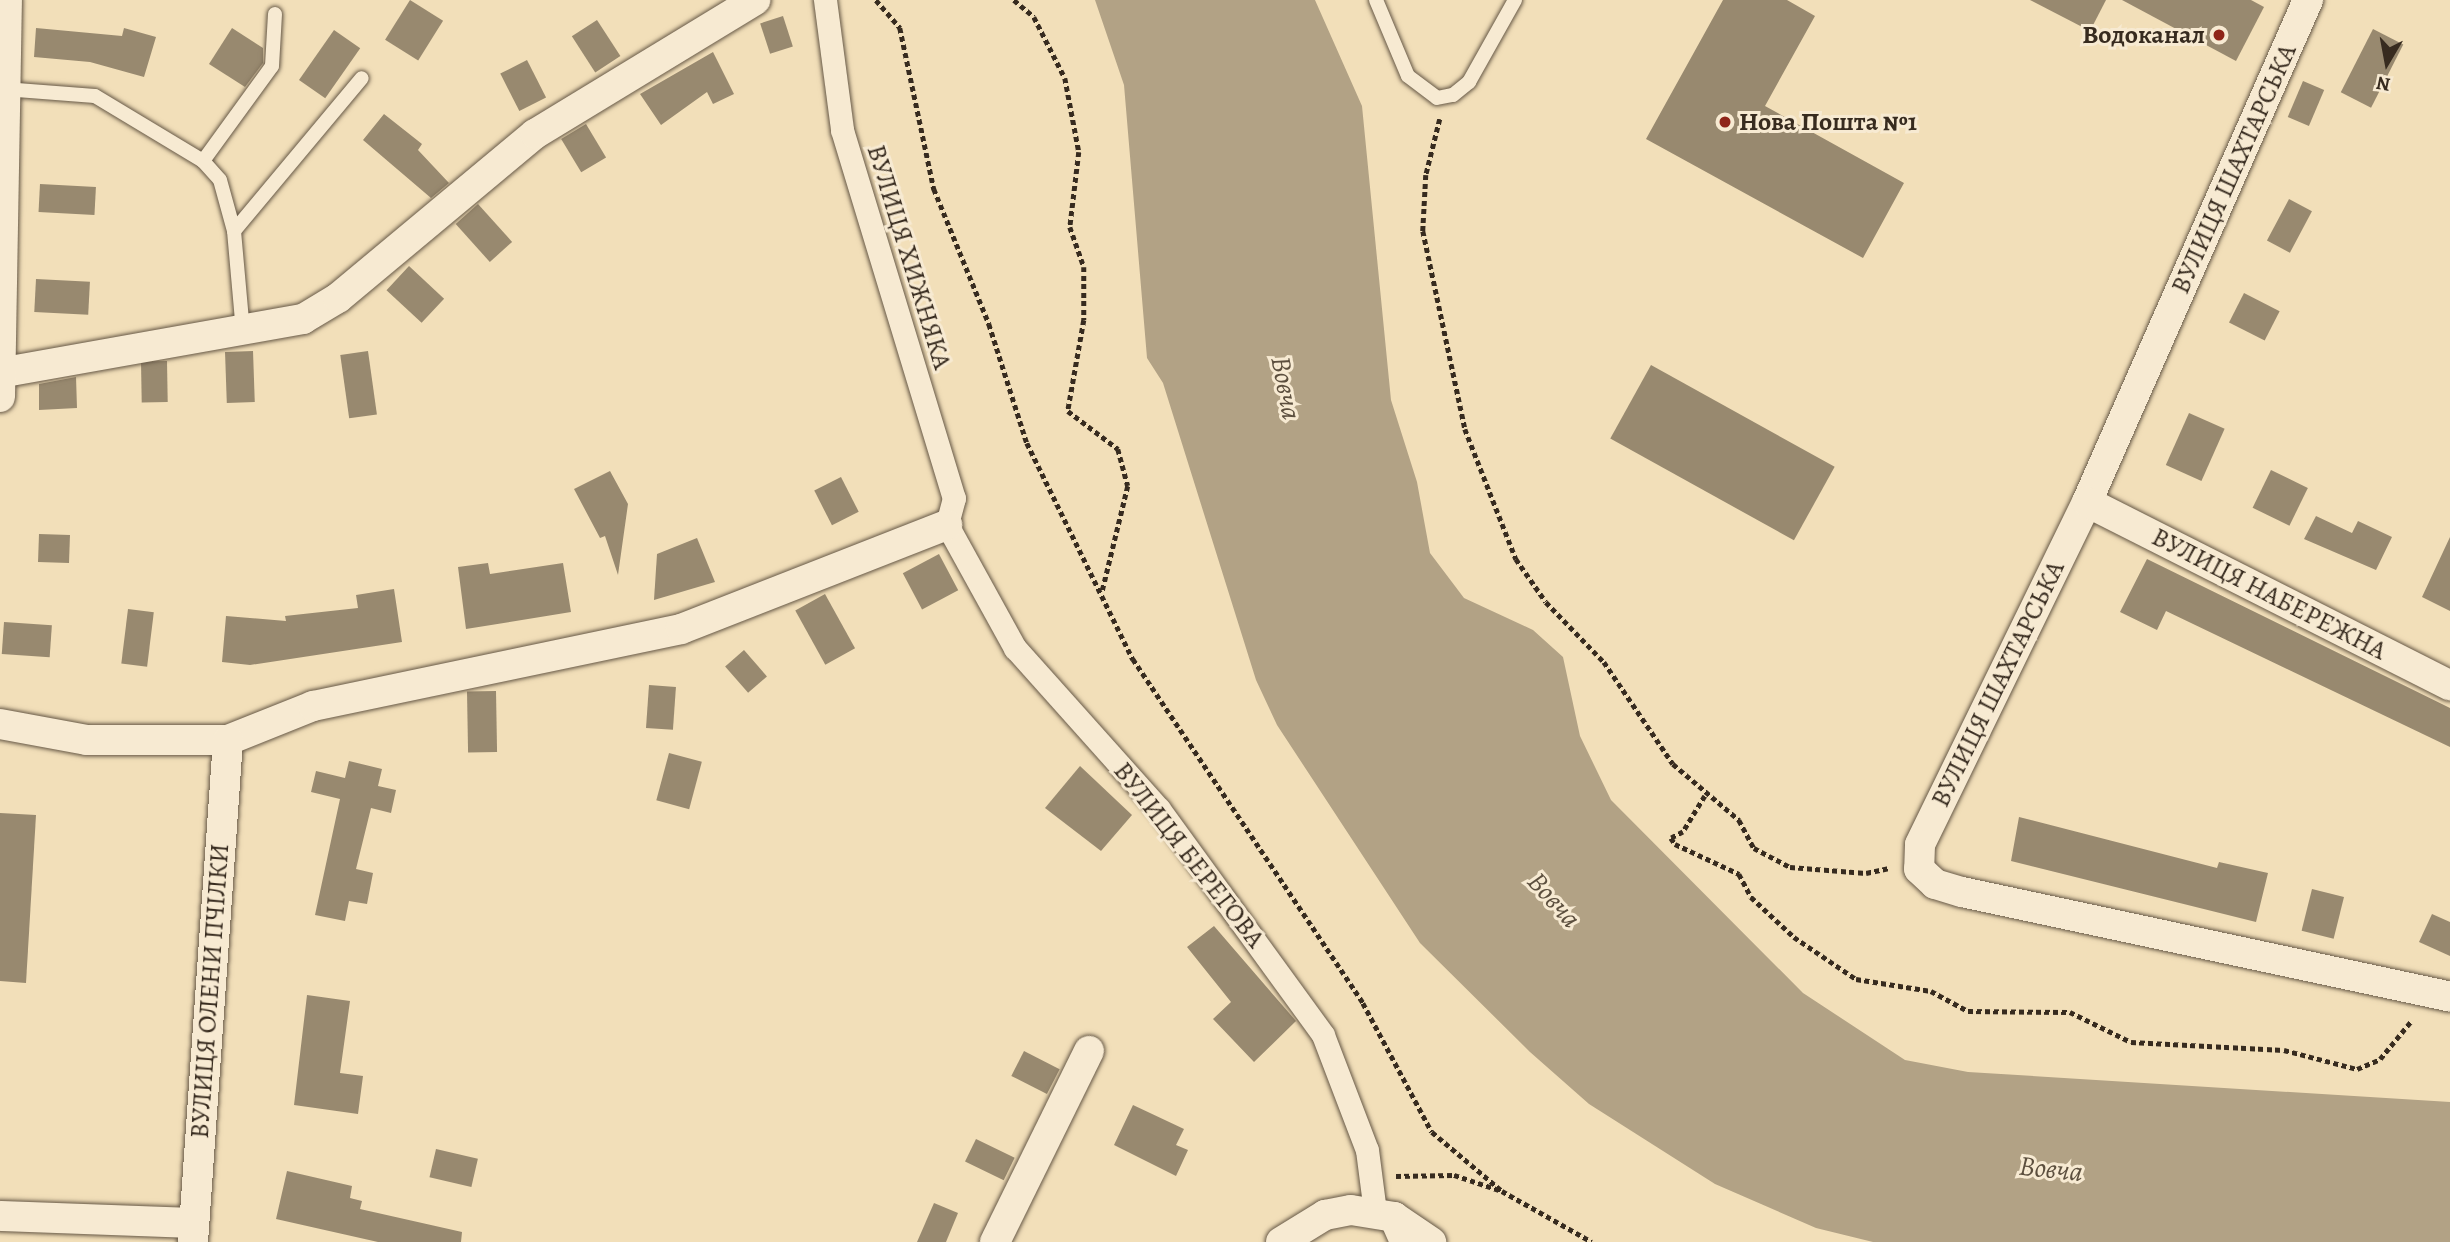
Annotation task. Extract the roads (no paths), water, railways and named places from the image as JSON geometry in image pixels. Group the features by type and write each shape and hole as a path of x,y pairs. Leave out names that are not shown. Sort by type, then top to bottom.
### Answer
{"street":[{"path":"7,0 3,89 2,385 303,319 338,298 534,134 755,0"},
{"name":"ВУЛИЦЯ ХИЖНЯКА","path":"825,0 842,130 954,498 947,526"},
{"name":"ВУЛИЦЯ ШАХТАРСЬКА","path":"2308,0 2087,502 1920,845 1919,869 1936,884 1962,892 2450,997"},
{"name":"ВУЛИЦЯ НАБЕРЕЖНА","path":"2087,502 2450,685"},
{"path":"0,724 86,740 228,740 313,706 681,629 947,526"},
{"name":"ВУЛИЦЯ БЕРЕГОВА","path":"947,526 1015,648 1159,809 1323,1035 1391,1223"},
{"name":"ВУЛИЦЯ ОЛЕНИ ПЧІЛКИ","path":"192,1233 228,740"},
{"path":"995,1242 1089,1051"},
{"path":"1281,1242 1325,1215 1391,1223 1431,1242"},
{"path":"0,1216 192,1233"}],"lane":[{"path":"1376,0 1408,76 1437,97 1454,95 1469,82 1515,0"},
{"path":"202,161 272,66 275,14"},
{"path":"234,231 362,78"},
{"path":"3,89 95,96 202,161 220,180 234,231 243,332"}],"water":[{"name":"Вовча","path":"1095,0 1315,0 1362,106 1391,400 1417,482 1430,553 1464,598 1533,630 1563,657 1580,736 1611,800 1803,993 1905,1060 1968,1072 2450,1102 2450,1242 1873,1242 1816,1228 1715,1184 1589,1104 1530,1052 1420,943 1277,725 1256,680 1163,383 1147,358 1124,85"}],"place":[{"name":"Водоканал","path":"2219,35"},
{"name":"Нова Пошта №1","path":"1725,122"}]}
